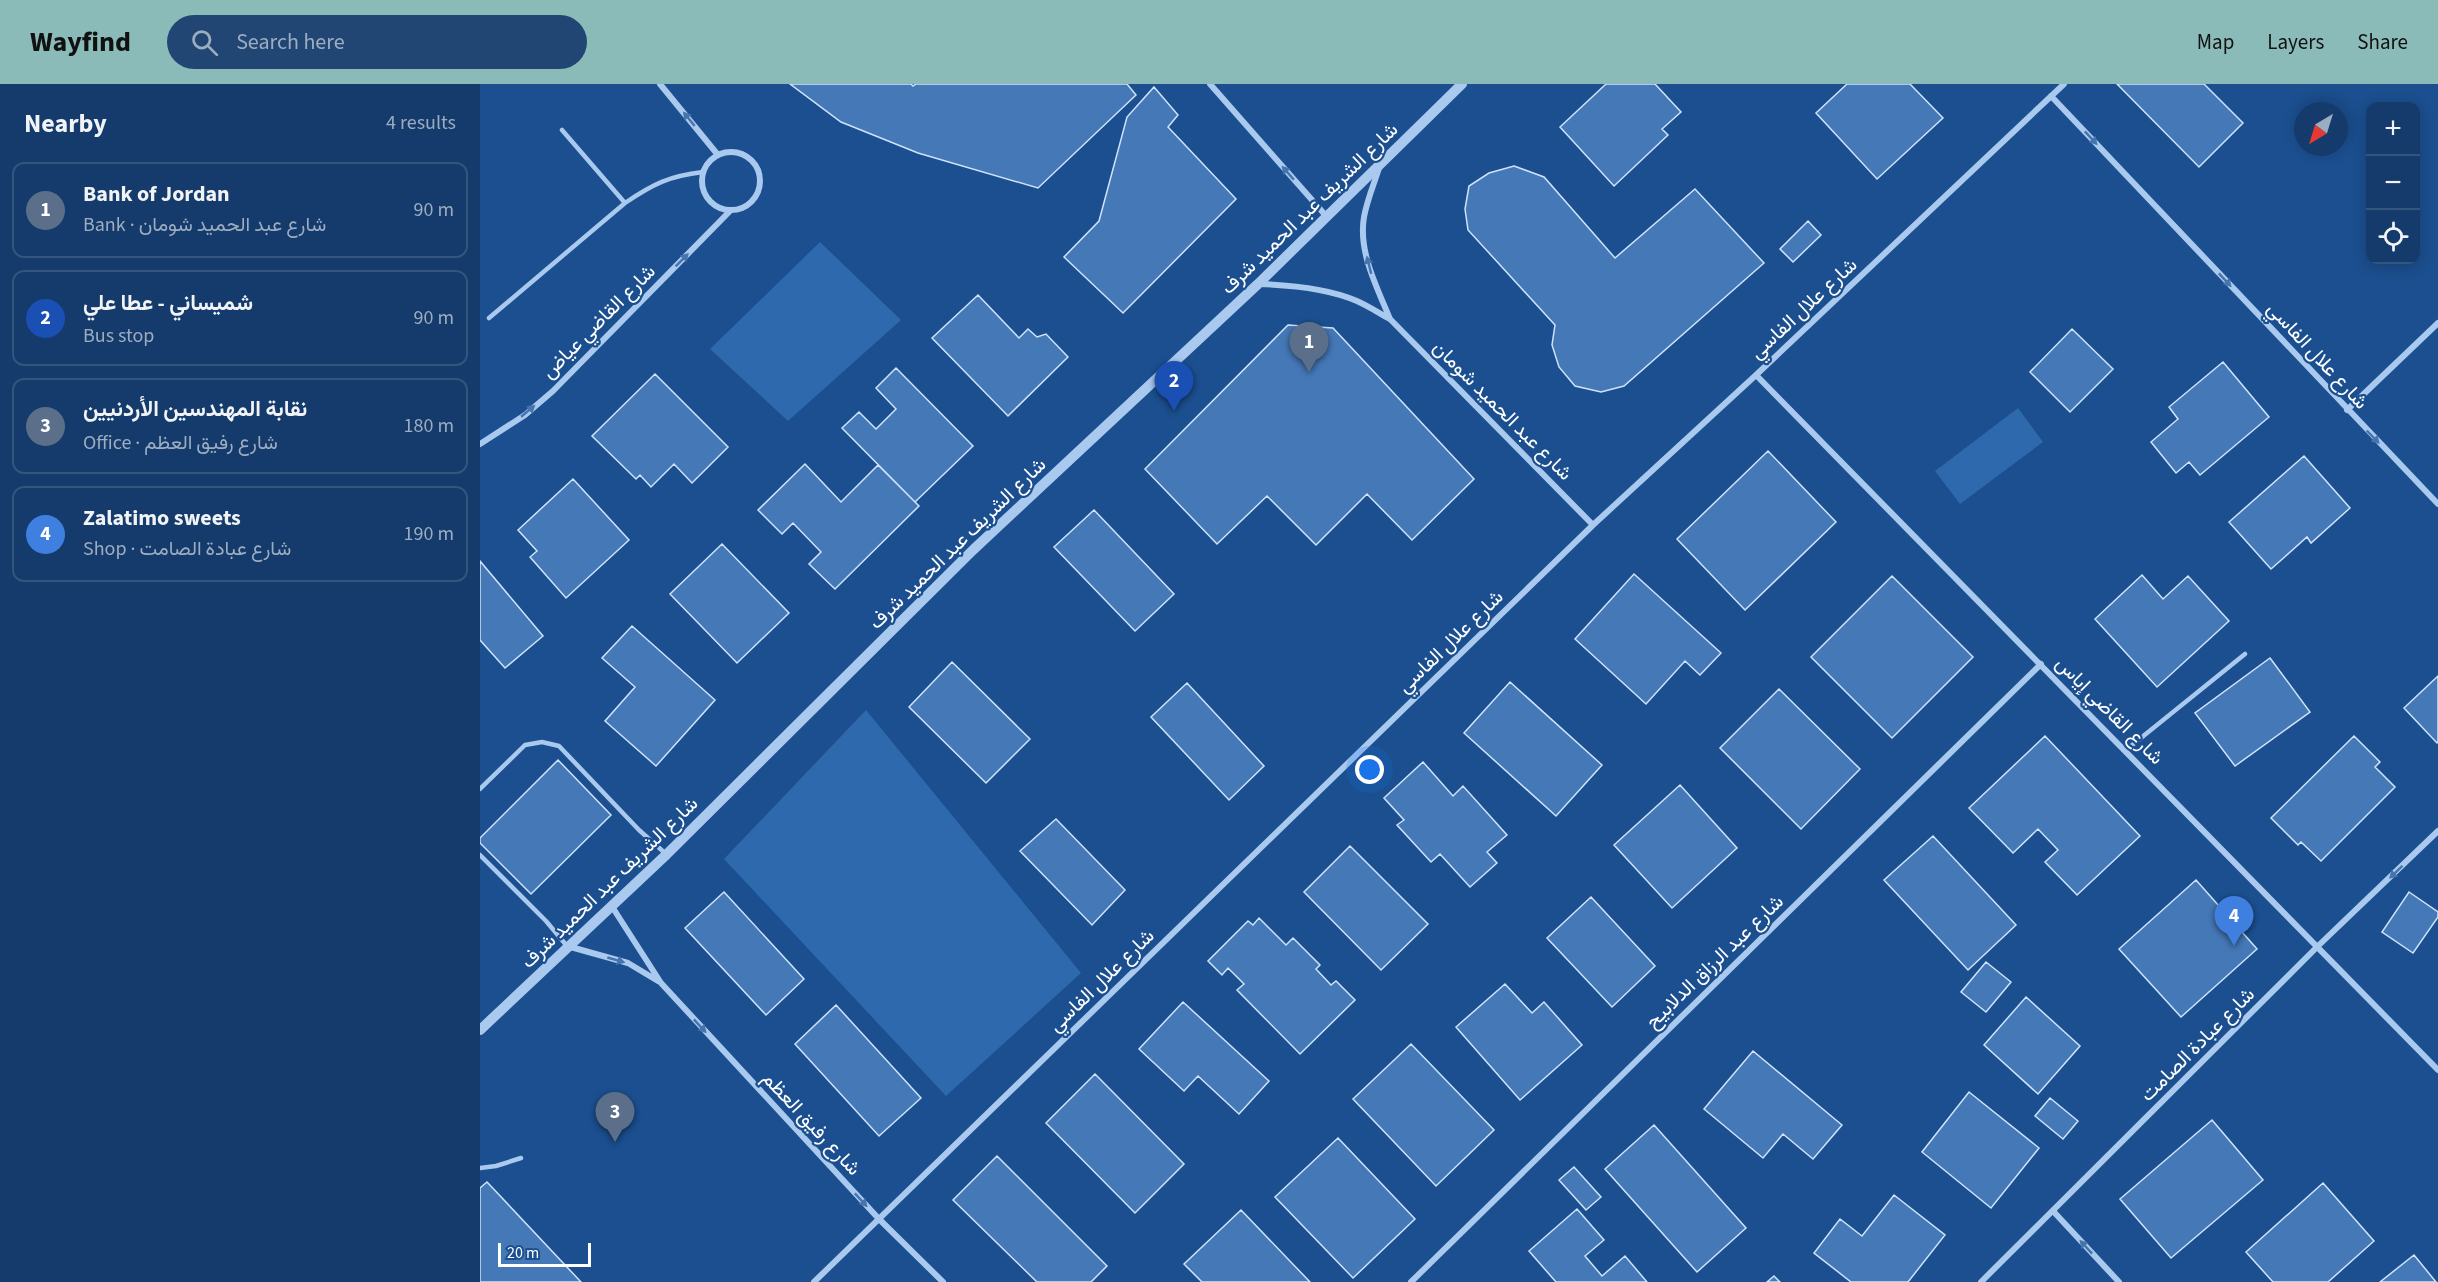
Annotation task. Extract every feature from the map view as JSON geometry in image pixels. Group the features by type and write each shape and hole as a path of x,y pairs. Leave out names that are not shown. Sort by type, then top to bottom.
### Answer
{"street":[{"path":"660,84 718,155"},
{"path":"1210,84 1327,217"},
{"name":"شارع الشريف عبد الحميد شرف","path":"480,1030 667,854 974,550 1258,284 1462,84"},
{"name":"شارع علال الفاسي","path":"814,1282 1593,525 1756,375 2064,84"},
{"name":"شارع علال الفاسي","path":"2051,96 2438,504"},
{"path":"728,152 738,153 755,165 760,185 750,204 730,211 710,202 704,193 701,182 703,171 709,161 718,155 728,152"},
{"name":"شارع عبد الحميد شومان","path":"1379,166 1364,217 1364,241 1370,270 1390,319"},
{"name":"شارع القاضي عياض","path":"480,444 525,415 552,391 730,211"},
{"name":"شارع عبد الحميد شومان","path":"1258,284 1291,285 1328,292 1356,300 1390,319 1593,525"},
{"path":"2347,410 2438,323"},
{"name":"شارع القاضي إياس","path":"1756,375 2438,1070"},
{"name":"شارع عبد الرزاق الدلابيح","path":"1411,1282 2041,664"},
{"name":"شارع عبادة الصامت","path":"1981,1282 2318,946 2438,831"},
{"name":"شارع رفيق العظم","path":"611,905 661,983 879,1219 943,1282"},
{"name":"شارع رفيق العظم","path":"567,946 628,963 661,983"},
{"path":"2053,1211 2120,1282"}],"lane":[{"path":"562,130 625,203"},
{"path":"489,318 625,203 649,187 675,175 703,171"},
{"path":"2126,750 2246,654"},
{"path":"480,789 525,745 542,742 559,746 639,830 667,854"},
{"path":"480,855 546,921 567,946"},
{"path":"480,1168 496,1166 521,1158"}],"shaded area":[{"path":"820,242 901,320 788,421 710,349"},
{"path":"2018,408 2043,442 1960,504 1935,471"},
{"path":"866,710 1081,973 946,1096 724,859"}],"building":[{"path":"790,84 911,84 913,86 916,84 1127,84 1136,95 1038,188 918,153 841,122"},
{"path":"1606,84 1655,84 1681,112 1662,129 1668,135 1614,186 1560,127"},
{"path":"1847,84 1910,84 1943,118 1877,179 1816,113"},
{"path":"2117,84 2204,84 2243,123 2199,167"},
{"path":"1154,87 1178,115 1168,127 1236,199 1123,313 1064,257 1099,221 1127,117"},
{"path":"1514,166 1544,177 1615,258 1695,189 1764,263 1624,386 1601,392 1575,386 1559,367 1552,345 1555,325 1468,230 1465,209 1469,186 1489,173"},
{"path":"1808,221 1821,235 1793,262 1780,249"},
{"path":"978,295 1019,338 1028,329 1037,337 1046,334 1068,357 1008,416 932,338"},
{"path":"1288,325 1333,328 1474,479 1412,540 1367,494 1316,545 1267,496 1217,544 1145,469"},
{"path":"2072,329 2113,369 2070,412 2030,372"},
{"path":"2223,362 2269,417 2200,475 2189,462 2176,473 2151,442 2178,419 2169,407"},
{"path":"896,368 973,446 915,502 842,428 859,412 876,429 896,409 876,388"},
{"path":"655,374 728,447 692,483 674,464 651,487 640,475 636,479 592,436"},
{"path":"1768,451 1836,522 1745,610 1677,539"},
{"path":"2304,456 2350,508 2311,543 2307,537 2271,569 2229,522"},
{"path":"805,464 841,502 878,465 919,506 835,589 809,564 821,552 793,523 782,534 758,510"},
{"path":"573,479 629,540 566,598 530,557 537,551 518,530"},
{"path":"1094,510 1174,594 1135,631 1054,547"},
{"path":"722,544 789,613 737,663 670,594"},
{"path":"480,561 543,636 505,668 480,640"},
{"path":"1634,574 1721,653 1700,675 1685,661 1646,704 1575,639"},
{"path":"2142,575 2163,599 2188,576 2229,621 2157,687 2095,619"},
{"path":"1892,576 1973,657 1892,738 1811,657"},
{"path":"632,626 715,700 656,766 605,721 635,687 602,658"},
{"path":"2270,658 2310,712 2235,766 2195,713"},
{"path":"952,662 1030,739 986,783 909,707"},
{"path":"2438,676 2438,742 2437,743 2404,708"},
{"path":"1510,682 1602,765 1556,816 1464,733"},
{"path":"1187,683 1264,766 1229,800 1151,717"},
{"path":"1779,689 1860,769 1801,829 1720,748"},
{"path":"2045,736 2140,836 2077,895 2045,862 2058,850 2038,829 2013,853 1969,808"},
{"path":"2354,736 2380,762 2375,767 2395,787 2321,861 2301,842 2298,845 2271,818"},
{"path":"558,760 611,815 531,894 480,843 480,838"},
{"path":"1423,762 1453,796 1463,786 1507,835 1487,852 1497,863 1470,887 1440,854 1431,862 1397,825 1404,820 1384,798"},
{"path":"1680,785 1737,848 1672,908 1614,845"},
{"path":"1056,819 1125,890 1092,925 1020,851"},
{"path":"1933,836 2016,925 1968,970 1884,880"},
{"path":"1350,846 1428,924 1381,970 1304,892"},
{"path":"2196,880 2257,949 2181,1017 2119,949"},
{"path":"724,892 804,979 766,1015 685,928"},
{"path":"2409,892 2438,912 2438,917 2413,953 2382,932"},
{"path":"1591,897 1655,966 1612,1007 1547,938"},
{"path":"1259,918 1286,945 1293,938 1320,965 1316,969 1331,985 1336,981 1355,1000 1300,1054 1237,990 1244,984 1228,968 1222,975 1208,961 1248,921 1253,925"},
{"path":"1986,962 2011,982 1986,1012 1961,992"},
{"path":"1505,984 1532,1013 1544,1002 1582,1045 1520,1100 1456,1027"},
{"path":"2026,997 2080,1046 2038,1094 1984,1045"},
{"path":"1183,1002 1269,1081 1239,1114 1198,1076 1184,1091 1139,1049"},
{"path":"836,1005 921,1098 879,1136 795,1044"},
{"path":"1411,1044 1494,1130 1436,1186 1353,1099"},
{"path":"1753,1051 1842,1125 1813,1159 1783,1134 1763,1158 1704,1109"},
{"path":"1095,1074 1184,1164 1135,1213 1046,1123"},
{"path":"1969,1092 2039,1148 1991,1208 1922,1152"},
{"path":"2050,1098 2078,1121 2063,1139 2035,1116"},
{"path":"2212,1120 2263,1180 2171,1258 2120,1199"},
{"path":"1654,1125 1746,1228 1697,1272 1605,1169"},
{"path":"1338,1138 1415,1219 1353,1278 1275,1197"},
{"path":"997,1156 1107,1266 1091,1282 1037,1282 953,1200"},
{"path":"1574,1167 1601,1197 1586,1210 1559,1180"},
{"path":"487,1182 581,1282 480,1282 480,1188"},
{"path":"2323,1183 2374,1241 2328,1282 2273,1282 2246,1252"},
{"path":"1894,1195 1945,1235 1908,1282 1851,1282 1814,1253 1840,1219 1862,1236"},
{"path":"1577,1209 1604,1240 1585,1256 1602,1276 1625,1256 1647,1282 1556,1282 1529,1251"},
{"path":"1241,1210 1310,1282 1202,1282 1184,1264"},
{"path":"2414,1255 2436,1282 2380,1282"},
{"path":"1774,1276 1780,1282 1767,1282"}],"place":[{"name":"Bank of Jordan","path":"1309,372"},
{"name":"شميساني - عطا علي","path":"1174,411"},
{"name":"Zalatimo sweets","path":"2234,946"},
{"name":"نقابة المهندسين الأردنيين","path":"615,1142"}]}
